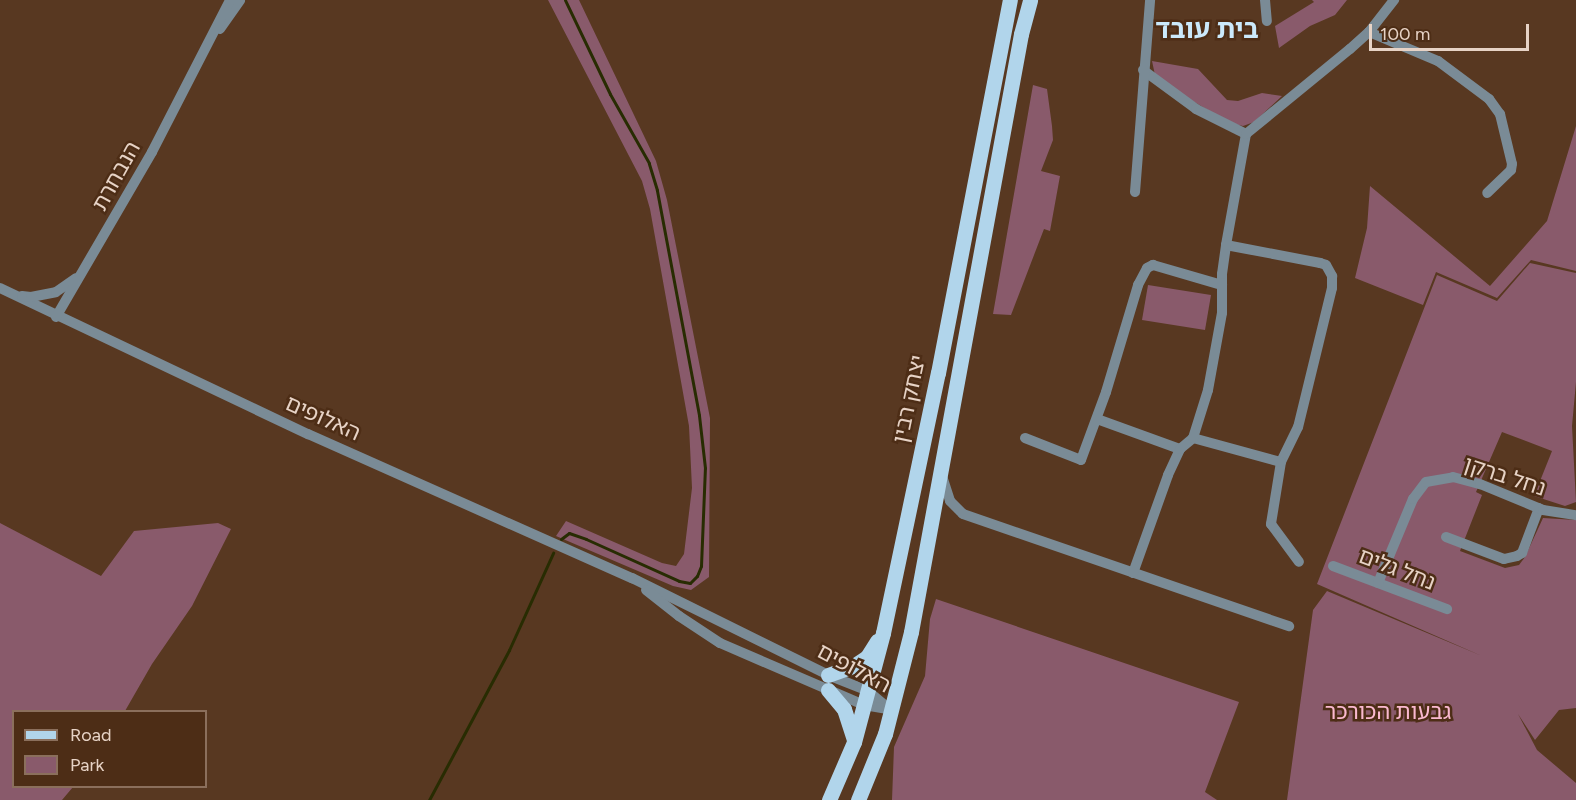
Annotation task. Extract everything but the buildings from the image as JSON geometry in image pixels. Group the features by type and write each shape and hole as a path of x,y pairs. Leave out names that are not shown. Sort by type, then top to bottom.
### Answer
{"main road":[{"name":"יצחק רבין","path":"829,800 854,742 883,633 938,373 1010,0"},
{"name":"יצחק רבין","path":"858,800 885,734 911,632 1019,46 1030,0"},
{"path":"854,742 844,709 828,682 867,657 883,633"}],"street":[{"name":"הנבחרת","path":"204,51 240,0"},
{"path":"1135,192 1150,0"},
{"path":"1265,0 1267,21"},
{"path":"1133,573 1153,513 1180,449 1193,438 1210,379 1222,313 1226,245 1246,134 1369,32 1394,0"},
{"name":"הנבחרת","path":"56,317 152,152 228,1"},
{"path":"1369,32 1438,61 1489,99 1500,114 1512,164 1511,170 1487,192"},
{"path":"1143,70 1196,109 1246,134"},
{"path":"1226,245 1320,263 1326,265 1332,276 1332,288 1298,427 1281,462 1271,524 1299,562"},
{"path":"1025,438 1081,460 1097,419 1138,285 1147,268 1153,265 1222,285"},
{"path":"14,294 30,297 56,292 81,275"},
{"name":"האלופים","path":"0,288 56,317 308,434 632,578 828,682"},
{"path":"1097,419 1180,449"},
{"path":"1193,438 1281,462"},
{"path":"941,468 948,496 959,511 1289,626"},
{"name":"נחל ברקן","path":"1378,583 1413,499 1426,482 1453,477 1539,508 1576,514"},
{"path":"1446,537 1504,559 1517,556 1522,552 1539,508"},
{"name":"נחל גלים","path":"1333,566 1447,609"},
{"name":"האלופים","path":"632,578 679,616 720,643 828,682 891,710"}],"green space":[{"path":"548,0 579,0 656,161 667,200 710,418 709,577 691,590 673,586 556,536 566,521 662,563 676,566 684,554 692,488 689,426 650,209 642,181"},
{"path":"1312,0 1347,0 1335,15 1310,26 1279,48 1275,26 1314,2"},
{"path":"1152,61 1198,69 1227,100 1238,101 1262,93 1282,96 1254,122 1243,126 1230,123 1179,93 1155,75"},
{"path":"1033,85 1047,89 1052,126 1053,140 1041,171 1060,176 1050,231 1044,229 1011,315 993,314"},
{"path":"1576,126 1576,271 1531,260 1497,298 1436,272 1423,305 1355,278 1367,228 1370,186 1490,286 1547,221"},
{"name":"גבעות הכורכר","path":"1530,263 1576,273 1576,382 1572,426 1576,502 1565,506 1534,496 1552,451 1502,432 1476,492 1482,495 1460,551 1505,568 1519,565 1543,518 1576,520 1576,708 1559,710 1535,740 1518,714 1537,750 1576,783 1576,800 1287,800 1313,610 1327,591 1482,656 1317,584 1437,275 1497,301"},
{"path":"1148,285 1211,295 1205,330 1142,320"},
{"path":"0,523 101,576 134,531 218,523 231,529 192,606 152,664 126,710 12,710 12,788 72,788 62,800 0,800"},
{"path":"936,599 1239,702 1205,792 1217,800 892,800 894,747 925,676 930,619"}],"waterway":[{"path":"561,539 569,533 679,581 690,583 697,576 701,566 705,468 699,415 657,190 649,163 610,94 565,0"},
{"path":"429,800 509,650 553,553"}],"district":[{"name":"בית עובד","path":"1207,30"}]}
